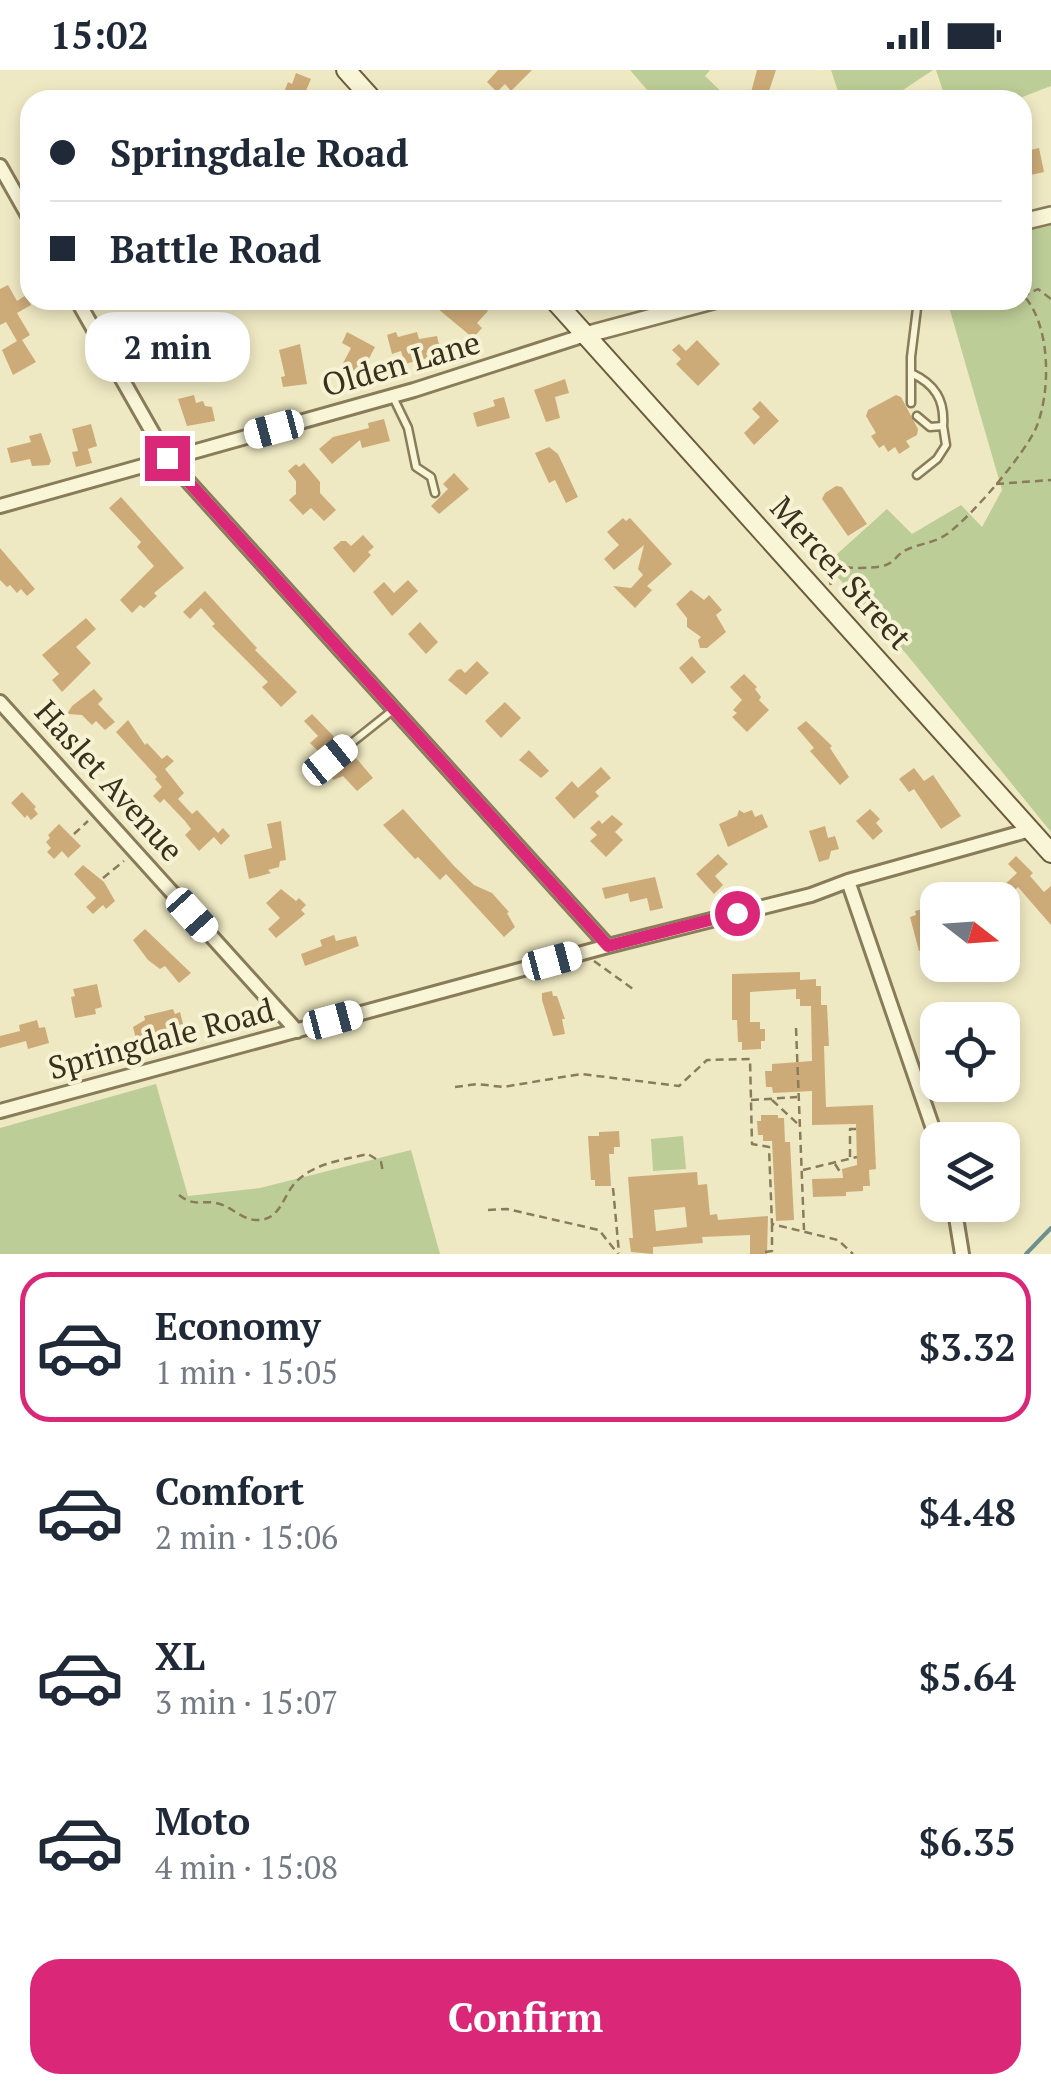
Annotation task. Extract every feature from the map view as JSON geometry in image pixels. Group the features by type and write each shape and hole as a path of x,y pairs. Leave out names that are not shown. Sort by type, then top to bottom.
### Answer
{"main road":[{"path":"346,70 365,90"},
{"name":"Mercer Street","path":"563,310 1051,853"}],"street":[{"path":"0,166 20,200"},
{"path":"82,310 167,458 608,946"},
{"path":"586,335 679,310"},
{"name":"Olden Lane","path":"0,506 392,396 586,335"},
{"name":"Haslet Avenue","path":"0,702 297,1030"},
{"name":"Springdale Road","path":"0,1111 608,946 811,896 848,880 1030,830"},
{"path":"848,880 931,1122"},
{"path":"957,1222 962,1254"}],"lane":[{"path":"911,403 917,310"},
{"path":"911,373 927,380 944,406 942,426 946,445 917,476"},
{"path":"392,396 408,428 416,467 432,477 435,493"},
{"path":"917,416 930,426 942,426"},
{"path":"320,777 330,760 394,709"}],"path":[{"path":"839,597 824,567 886,565 904,551 946,536 1027,444 1038,425 1047,368 1042,330 1032,305"},
{"path":"1042,330 1051,338"},
{"path":"994,484 1051,480"},
{"path":"74,834 89,820"},
{"path":"104,878 126,860"},
{"path":"592,960 633,989"},
{"path":"796,1028 804,1232"},
{"path":"454,1088 477,1084 503,1087 581,1074 679,1086 706,1060 750,1059 752,1144 769,1147 772,1251 764,1252"},
{"path":"751,1100 799,1098"},
{"path":"772,1099 800,1126"},
{"path":"850,1159 850,1129 859,1128"},
{"path":"179,1195 188,1202 218,1203 245,1218 264,1220 274,1215 292,1186 309,1170 368,1154 381,1162 383,1172"},
{"path":"802,1170 857,1157"},
{"path":"835,1162 842,1175"},
{"path":"613,1188 619,1254"},
{"path":"488,1210 507,1208 598,1230 619,1254"},
{"path":"772,1224 838,1240 853,1254"}],"green space":[{"path":"630,70 710,70 705,76 720,90 647,90"},
{"path":"831,70 933,70 903,90 838,90"},
{"path":"936,70 1051,70 1051,86 1032,93 1032,90 943,90"},
{"path":"1051,213 1051,832 908,656 826,564 887,509 912,534 961,505 982,527 1002,490 950,310 1032,310 1032,218"},
{"path":"156,1084 188,1196 260,1188 411,1150 440,1254 0,1254 0,1128"},
{"path":"683,1136 686,1169 653,1171 651,1139"}],"building":[{"path":"498,70 532,70 512,90 505,84 495,90 487,82"},
{"path":"757,70 776,70 769,90 752,90"},
{"path":"296,73 311,79 306,90 285,90 288,82 292,84"},
{"path":"1039,148 1044,172 1032,175 1032,150"},
{"path":"8,285 17,301 20,299 22,310 17,313 30,335 22,340 36,362 13,375 2,350 17,341 6,322 0,325 0,289"},
{"path":"439,310 487,310 477,323 482,328 473,338"},
{"path":"347,332 375,347 363,370 357,367 353,376 340,369 351,348 342,343"},
{"path":"396,332 398,337 417,332 419,339 437,336 440,349 426,353 428,358 405,364 401,351 392,354 387,335"},
{"path":"164,335 166,340 173,336 178,345 190,338 196,350 166,367 154,341"},
{"path":"697,340 720,364 698,386 676,364 681,359 672,350 679,344 686,351"},
{"path":"300,344 307,384 283,387 281,377 285,376 279,350"},
{"path":"565,379 569,393 555,397 560,418 546,422 534,390"},
{"path":"194,395 196,403 203,401 205,406 212,407 215,421 187,426 178,399"},
{"path":"896,395 901,397 918,429 917,435 906,441 910,447 899,454 895,447 888,452 884,445 879,448 866,416 868,410"},
{"path":"504,397 510,418 477,427 473,413 495,406 493,400"},
{"path":"760,401 779,421 754,445 744,433 760,417 752,409"},
{"path":"384,419 390,441 362,448 360,440 332,464 319,449 333,437 369,428 368,423"},
{"path":"91,424 97,446 88,449 92,463 76,467 72,452 78,451 72,429"},
{"path":"41,433 49,465 32,466 30,459 11,463 7,448 31,442 29,436"},
{"path":"549,447 558,454 578,497 566,503 555,480 549,483 535,453"},
{"path":"304,463 320,482 320,493 336,510 324,521 311,508 303,515 289,500 296,494 296,481 288,471"},
{"path":"454,473 469,489 439,514 431,506 448,489 443,484"},
{"path":"836,486 842,487 867,524 848,536 822,499"},
{"path":"121,497 184,568 154,593 157,596 144,608 140,605 132,613 120,600 154,566 137,547 141,542 109,508"},
{"path":"623,518 630,518 672,564 647,586 652,590 635,608 613,586 631,588 643,575 638,569 644,545 614,570 604,559 619,545 607,532"},
{"path":"363,535 374,547 354,573 333,548 341,541 351,546"},
{"path":"0,548 35,589 27,596 0,580"},
{"path":"408,580 418,591 392,616 373,592 384,582 394,593"},
{"path":"691,590 704,600 709,595 722,610 716,615 726,632 707,648 700,648 701,637 687,627 687,618 676,604"},
{"path":"205,591 297,692 281,707 262,687 268,682 212,626 215,624 201,608 190,619 183,612"},
{"path":"86,618 96,629 76,647 91,663 62,692 52,680 59,674 42,655"},
{"path":"420,622 438,642 426,654 408,634"},
{"path":"692,656 706,672 692,684 679,668"},
{"path":"477,661 489,673 466,695 448,680 457,670 465,673"},
{"path":"744,674 757,687 759,700 769,710 747,732 732,717 742,700 730,687"},
{"path":"94,689 103,699 98,704 115,722 105,730 82,715 67,714"},
{"path":"505,702 521,718 501,738 485,721"},
{"path":"312,714 340,743 324,757 310,743 318,736 304,721"},
{"path":"128,720 145,745 162,759 167,755 174,761 165,769 184,793 178,799 192,814 197,810 218,833 223,828 230,836 221,845 214,837 199,851 185,835 191,829 185,821 164,799 160,803 153,796 162,787 157,777 116,732"},
{"path":"806,721 832,746 849,777 840,785 810,751 814,748 797,728"},
{"path":"529,750 549,771 541,778 519,760"},
{"path":"351,752 373,778 357,791 343,776 333,780 330,773"},
{"path":"601,767 611,778 595,792 599,796 574,819 555,798 572,781 578,788"},
{"path":"914,768 924,781 933,775 961,816 941,829 914,789 909,792 899,779"},
{"path":"22,792 36,807 38,814 31,820 11,803"},
{"path":"403,809 455,867 474,885 492,893 509,912 515,927 504,937 446,874 440,880 383,825"},
{"path":"870,809 880,819 876,823 883,831 873,840 856,821"},
{"path":"739,810 752,810 755,817 762,814 768,827 728,847 719,824 737,816"},
{"path":"612,815 623,824 615,832 623,840 606,857 590,841 597,835 590,828"},
{"path":"281,821 286,860 268,870 271,873 249,879 244,855 272,848 267,824"},
{"path":"59,824 81,846 68,858 62,851 54,859 47,852 51,848 46,842"},
{"path":"825,826 828,838 835,836 839,849 819,862 809,831"},
{"path":"718,854 728,864 715,876 723,885 714,894 696,874"},
{"path":"1016,856 1044,892 1051,886 1051,925 1020,889 1020,882 1007,882 1017,873 1008,864"},
{"path":"83,865 104,882 115,901 93,914 86,907 96,898 74,874"},
{"path":"655,877 663,908 650,911 647,898 630,902 628,893 605,899 602,888"},
{"path":"281,889 306,905 301,910 305,914 276,938 268,929 280,918 266,903"},
{"path":"920,910 919,951 910,917 916,915 915,911"},
{"path":"145,929 191,973 179,983 165,966 160,969 148,960 133,940"},
{"path":"334,935 336,941 356,936 359,946 305,966 301,954 322,946 320,940"},
{"path":"800,972 800,980 816,979 816,986 821,986 821,1005 827,1005 826,1107 873,1105 876,1169 869,1170 870,1186 863,1186 863,1191 846,1192 846,1196 813,1197 812,1179 843,1178 842,1169 857,1165 856,1124 812,1125 812,1091 773,1093 772,1087 766,1087 765,1071 772,1071 772,1064 812,1061 811,1006 800,1006 796,989 750,992 750,1022 760,1022 760,1029 765,1029 761,1049 742,1050 737,1020 732,1020 732,974"},
{"path":"97,984 102,1007 95,1009 96,1014 75,1018 73,989"},
{"path":"552,991 565,1019 565,1034 553,1036 542,1000 542,993"},
{"path":"173,1009 175,1014 180,1012 183,1024 165,1029 166,1033 136,1039 133,1027 145,1020 144,1016"},
{"path":"37,1020 39,1028 45,1027 49,1043 28,1049 26,1041 0,1048 0,1036 20,1031 19,1025"},
{"path":"761,1115 784,1118 785,1142 790,1142 794,1220 776,1221 772,1141 763,1141 763,1135 758,1135 757,1121 761,1121"},
{"path":"619,1131 620,1147 614,1147 614,1154 609,1154 611,1186 595,1186 595,1180 591,1180 588,1136"},
{"path":"697,1172 698,1185 707,1184 710,1215 717,1214 718,1220 768,1216 767,1254 750,1254 750,1235 702,1237 703,1243 653,1247 653,1254 631,1252 628,1177","holes":["685,1207 687,1227 656,1231 654,1210"]}],"waterway":[{"path":"1026,1254 1051,1228"}],"route":[{"path":"167,458 608,946 737,913"}]}
